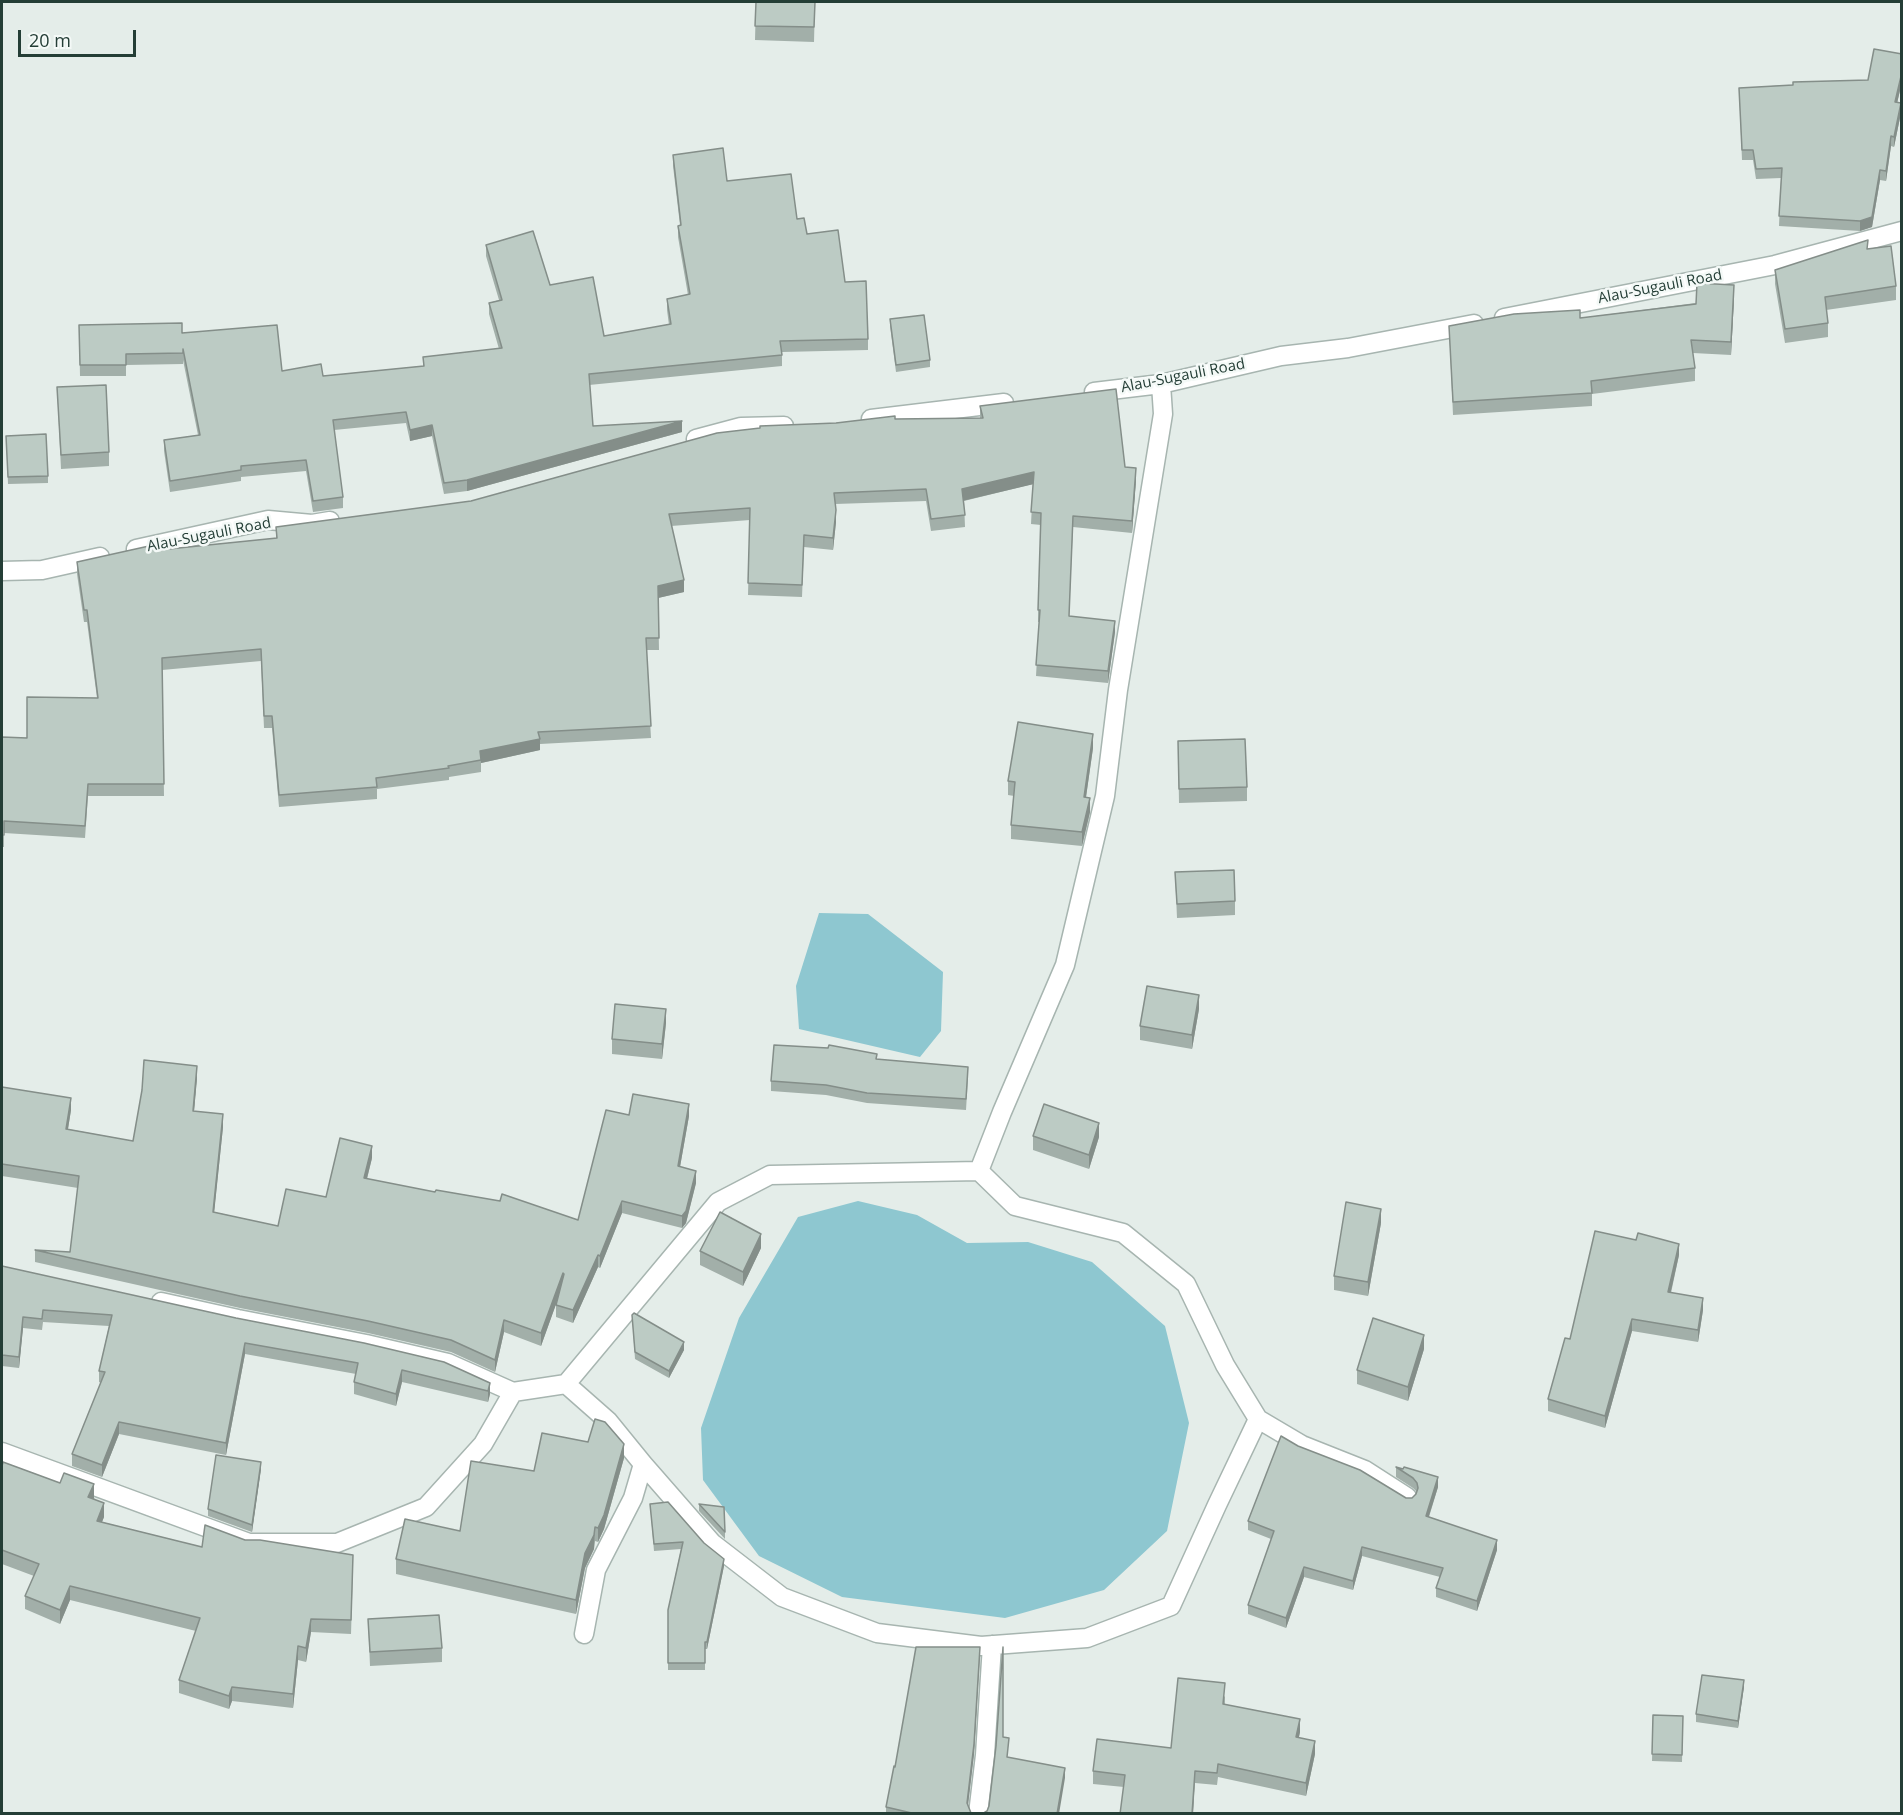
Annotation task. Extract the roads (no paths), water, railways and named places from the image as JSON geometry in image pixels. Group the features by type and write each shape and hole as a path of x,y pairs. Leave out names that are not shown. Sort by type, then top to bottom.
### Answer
{"street":[{"name":"Alau-Sugauli Road","path":"1080,394 1161,384 1281,356 1348,348 1775,265 1902,231"},
{"path":"979,1171 1065,964 1102,808 1120,679 1163,414 1161,384"},
{"path":"859,421 1022,401"},
{"path":"684,443 741,427 800,425"},
{"name":"Alau-Sugauli Road","path":"2,571 42,570 268,520 312,524 346,519"},
{"path":"148,1299 448,1363 513,1392 566,1384 718,1202 760,1180 770,1175 979,1171 1015,1206 1123,1233 1186,1284 1225,1365 1258,1419 1302,1444 1365,1470 1407,1497"},
{"path":"566,1384 608,1422 712,1543 782,1597 877,1633 981,1646 1087,1638 1171,1606 1216,1505 1258,1419"},
{"path":"2,1452 249,1543 337,1543 426,1507 483,1444 513,1392"},
{"path":"584,1635 596,1570 633,1498 643,1464"},
{"path":"978,1814 986,1755 992,1645"}],"water":[{"path":"819,913 868,914 943,972 941,1031 920,1057 799,1029 796,986"},
{"path":"858,1201 917,1215 967,1243 1028,1242 1092,1262 1165,1326 1189,1423 1167,1531 1104,1590 1005,1618 842,1597 759,1556 703,1480 701,1428 739,1318 798,1217"}]}
